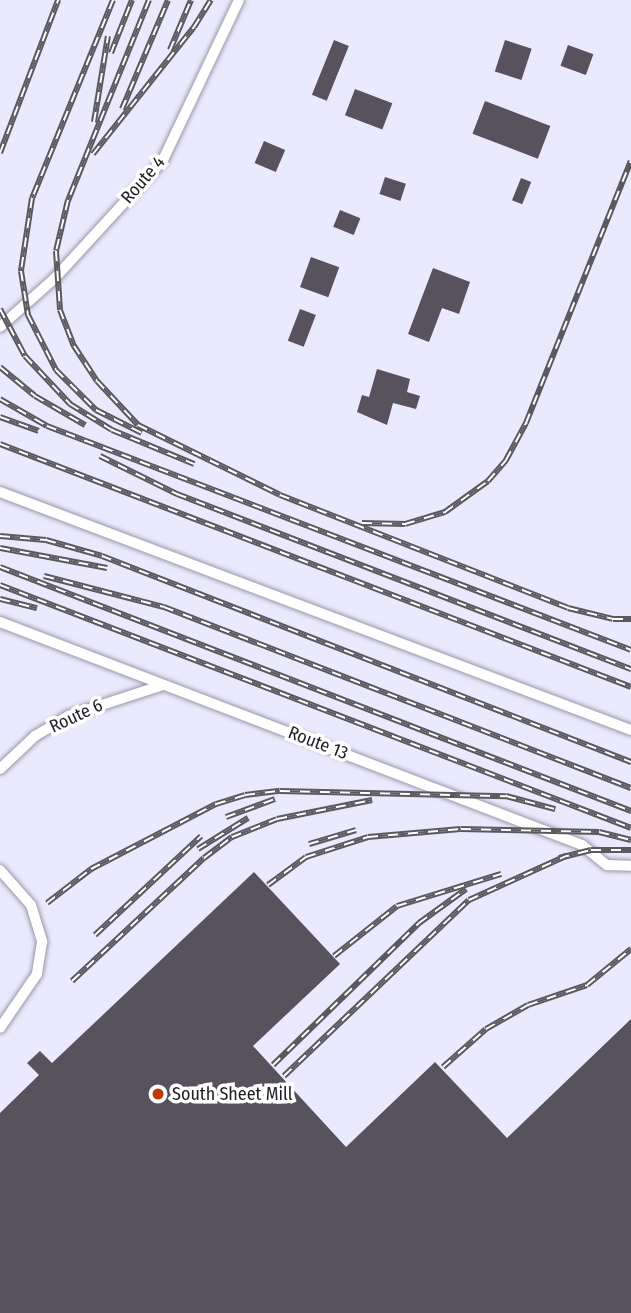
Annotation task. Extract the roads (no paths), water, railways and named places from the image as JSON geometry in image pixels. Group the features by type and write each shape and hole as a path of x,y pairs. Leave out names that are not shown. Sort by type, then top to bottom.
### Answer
{"street":[{"name":"Route 4","path":"0,327 55,278 163,160 239,0"},
{"path":"0,492 631,730"},
{"name":"Route 13","path":"0,622 582,845 607,865 631,866"},
{"name":"Route 6","path":"0,769 35,736 68,716 164,684"},
{"path":"0,870 31,905 41,942 37,974 0,1028"}],"railway":[{"path":"0,153 58,0"},
{"path":"113,0 32,198 21,271 28,315 56,370 96,410 142,433"},
{"path":"111,53 132,0"},
{"path":"149,0 68,200 56,251 60,310 74,346 97,381 138,425 280,495 568,608 613,619 631,619"},
{"path":"122,109 168,0"},
{"path":"170,50 191,0"},
{"path":"93,154 194,27 211,0"},
{"path":"94,122 108,36"},
{"path":"362,523 405,524 445,512 488,481 506,460 526,423 631,161"},
{"path":"0,309 25,356 70,404 112,430 194,464"},
{"path":"0,367 35,396 85,425"},
{"path":"0,399 47,426 631,650"},
{"path":"0,417 39,431"},
{"path":"0,444 631,687"},
{"path":"100,456 177,494 631,669"},
{"path":"0,536 46,540 102,556 631,762"},
{"path":"0,548 107,568"},
{"path":"0,567 631,811"},
{"path":"44,576 164,607 631,788"},
{"path":"0,585 631,828"},
{"path":"0,599 37,608"},
{"path":"47,903 91,869 216,804 245,795 280,791 506,796 555,809"},
{"path":"226,817 275,799"},
{"path":"72,981 204,858 232,837 277,819 372,800"},
{"path":"198,849 248,818"},
{"path":"268,885 306,857 368,837 461,829 599,832 631,840"},
{"path":"309,844 356,830"},
{"path":"95,935 201,836"},
{"path":"559,858 591,850 631,850"},
{"path":"284,1076 469,900 566,856"},
{"path":"334,956 397,906 501,874"},
{"path":"273,1065 419,923 466,889"},
{"path":"443,1067 486,1029 528,1005 587,985 631,949"}],"place":[{"name":"South Sheet Mill","path":"158,1094"}]}
